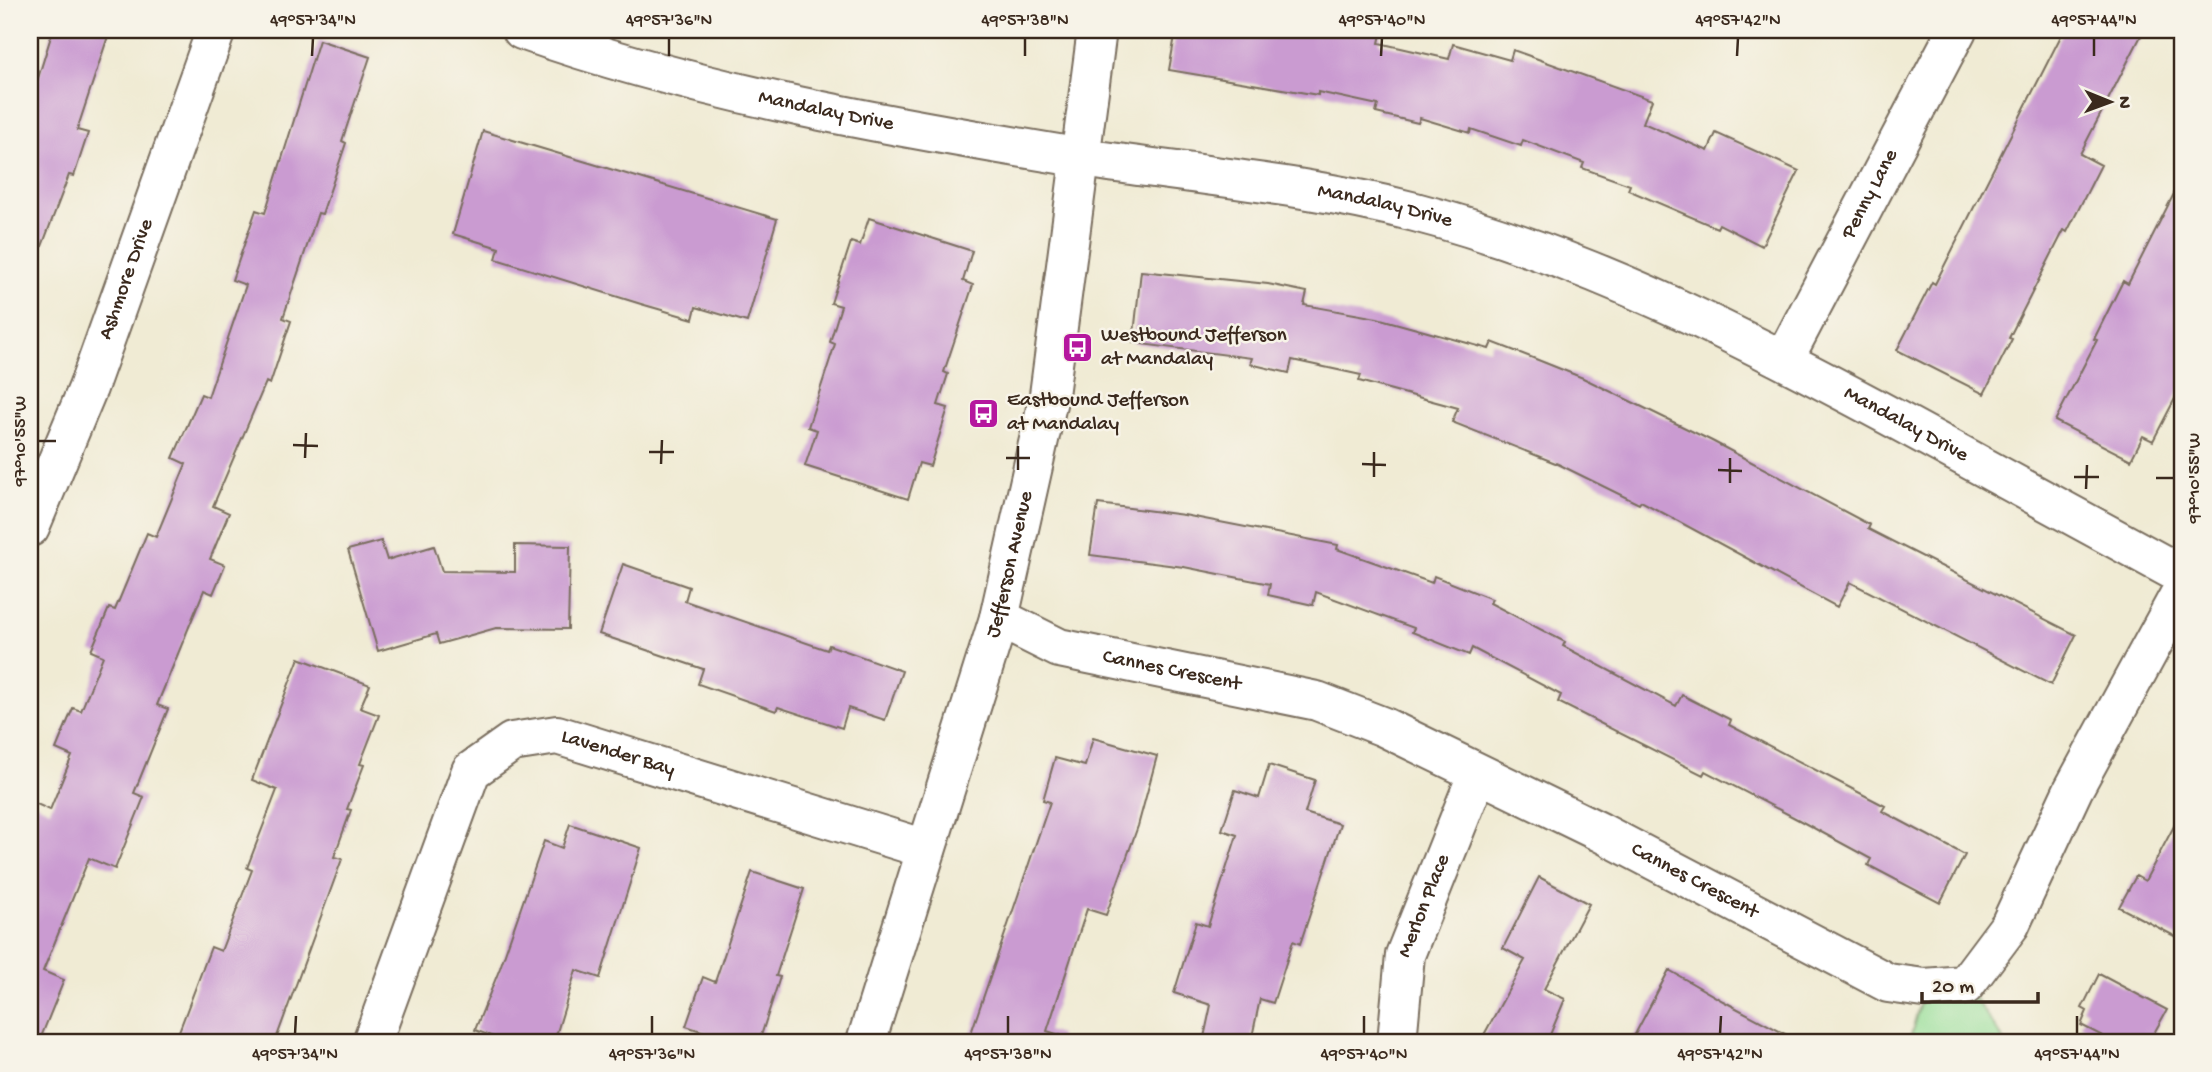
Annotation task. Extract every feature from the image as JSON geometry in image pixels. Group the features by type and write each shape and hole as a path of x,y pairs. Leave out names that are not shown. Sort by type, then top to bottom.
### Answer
{"street":[{"name":"Ashmore Drive","path":"30,527 88,388 216,30"},
{"name":"Mandalay Drive","path":"522,30 598,56 765,100 1082,158 1292,188 1413,212 1546,252 1650,296 1784,359 2182,575"},
{"name":"Jefferson Avenue","path":"866,1042 999,618 1049,395 1097,30"},
{"name":"Penny Lane","path":"1784,359 1957,30"},
{"name":"Cannes Crescent","path":"999,618 1059,648 1317,701 1384,727 1477,775 1600,832 1888,983 1924,988 1965,985 2010,925 2073,790 2182,590"},
{"name":"Lavender Bay","path":"372,1042 471,771 512,742 557,735 926,849"},
{"name":"Merlon Place","path":"1396,1042 1405,955 1477,775"}],"green space":[{"path":"1965,985 2005,1042 1909,1042 1924,988"}],"building":[{"path":"53,30 110,30 77,130 88,133 74,176 69,175 33,270 30,269 30,104"},
{"path":"1176,30 1382,30 1379,43 1449,59 1453,44 1510,60 1513,50 1652,100 1643,123 1708,151 1716,133 1799,171 1762,246 1719,224 1717,228 1628,190 1630,185 1582,168 1584,163 1523,140 1521,146 1471,129 1470,133 1420,118 1418,123 1376,113 1378,105 1318,92 1318,95 1169,70"},
{"path":"2064,30 2144,30 2080,154 2101,165 2067,232 2064,230 1984,394 1897,350 1932,282 1935,284"},
{"path":"319,40 370,57 342,141 346,143 322,214 318,213 283,318 291,321 270,384 266,382 213,506 229,513 210,559 225,565 213,594 204,590 157,705 168,709 134,793 144,797 115,869 89,858 43,971 64,980 39,1042 30,1042 30,801 50,810 72,756 56,749 73,708 81,711 103,656 91,651 109,608 115,610 147,533 156,537 186,464 173,458 201,394 208,397 246,285 232,280 256,210 265,213"},
{"path":"483,131 777,219 747,322 696,307 693,319 641,304 496,259 499,248 453,234"},
{"path":"2182,178 2182,385 2153,441 2143,436 2131,460 2055,421 2097,340 2094,339 2123,281 2128,284"},
{"path":"869,218 972,251 963,281 973,285 944,372 948,374 938,405 948,408 930,466 919,463 908,499 805,466 817,430 808,427 835,344 830,342 841,306 831,303 851,242 860,245"},
{"path":"1141,271 1268,284 1307,292 1304,305 1377,318 1489,349 1492,342 1528,356 1583,378 1712,441 1870,525 1868,529 2076,635 2051,685 1850,582 1837,607 1641,501 1639,504 1558,464 1452,422 1458,408 1359,381 1361,375 1292,360 1289,373 1250,364 1252,358 1133,343"},
{"path":"1098,504 1184,515 1338,545 1337,549 1432,583 1434,576 1492,599 1490,603 1565,642 1563,646 1676,706 1682,695 1731,720 1729,725 1885,806 1882,811 1965,855 1940,903 1868,865 1871,859 1797,819 1705,771 1703,775 1558,702 1561,695 1472,648 1469,655 1412,632 1414,628 1316,592 1313,605 1268,595 1270,584 1184,567 1090,555"},
{"path":"381,541 387,560 434,546 442,571 515,572 515,545 570,546 568,629 496,628 439,644 436,634 378,651 348,550"},
{"path":"623,564 689,587 685,601 827,650 829,645 902,671 885,720 848,708 842,728 778,707 776,711 698,684 703,669 599,634"},
{"path":"299,658 370,685 360,708 379,715 360,764 364,765 347,809 351,810 334,857 342,859 275,1042 175,1042 211,947 221,951 252,870 247,868 277,790 252,780"},
{"path":"1093,738 1157,756 1138,826 1106,915 1087,909 1047,1031 1060,1035 1059,1042 968,1042 1050,802 1043,800 1055,758 1085,766"},
{"path":"1269,765 1315,780 1305,813 1340,824 1300,944 1293,941 1273,1003 1260,999 1251,1042 1203,1042 1211,1005 1174,993 1196,922 1208,926 1237,835 1222,830 1235,790 1259,798"},
{"path":"2182,811 2182,940 2119,907 2136,876 2145,881"},
{"path":"570,824 641,848 600,978 576,970 554,1042 506,1042 475,1030 500,968 544,841 562,848"},
{"path":"752,872 804,889 776,976 780,977 759,1042 735,1042 686,1026 703,977 715,982"},
{"path":"1539,877 1589,904 1544,989 1565,999 1547,1042 1480,1042 1525,960 1503,948"},
{"path":"1669,970 1723,1001 1800,1042 1631,1042"},
{"path":"2099,974 2167,1010 2149,1042 2114,1042 2081,1025 2087,1011 2082,1008"}],"place":[{"name":"Westbound Jefferson at Mandalay","path":"1078,348"},
{"name":"Eastbound Jefferson at Mandalay","path":"984,413"}]}
